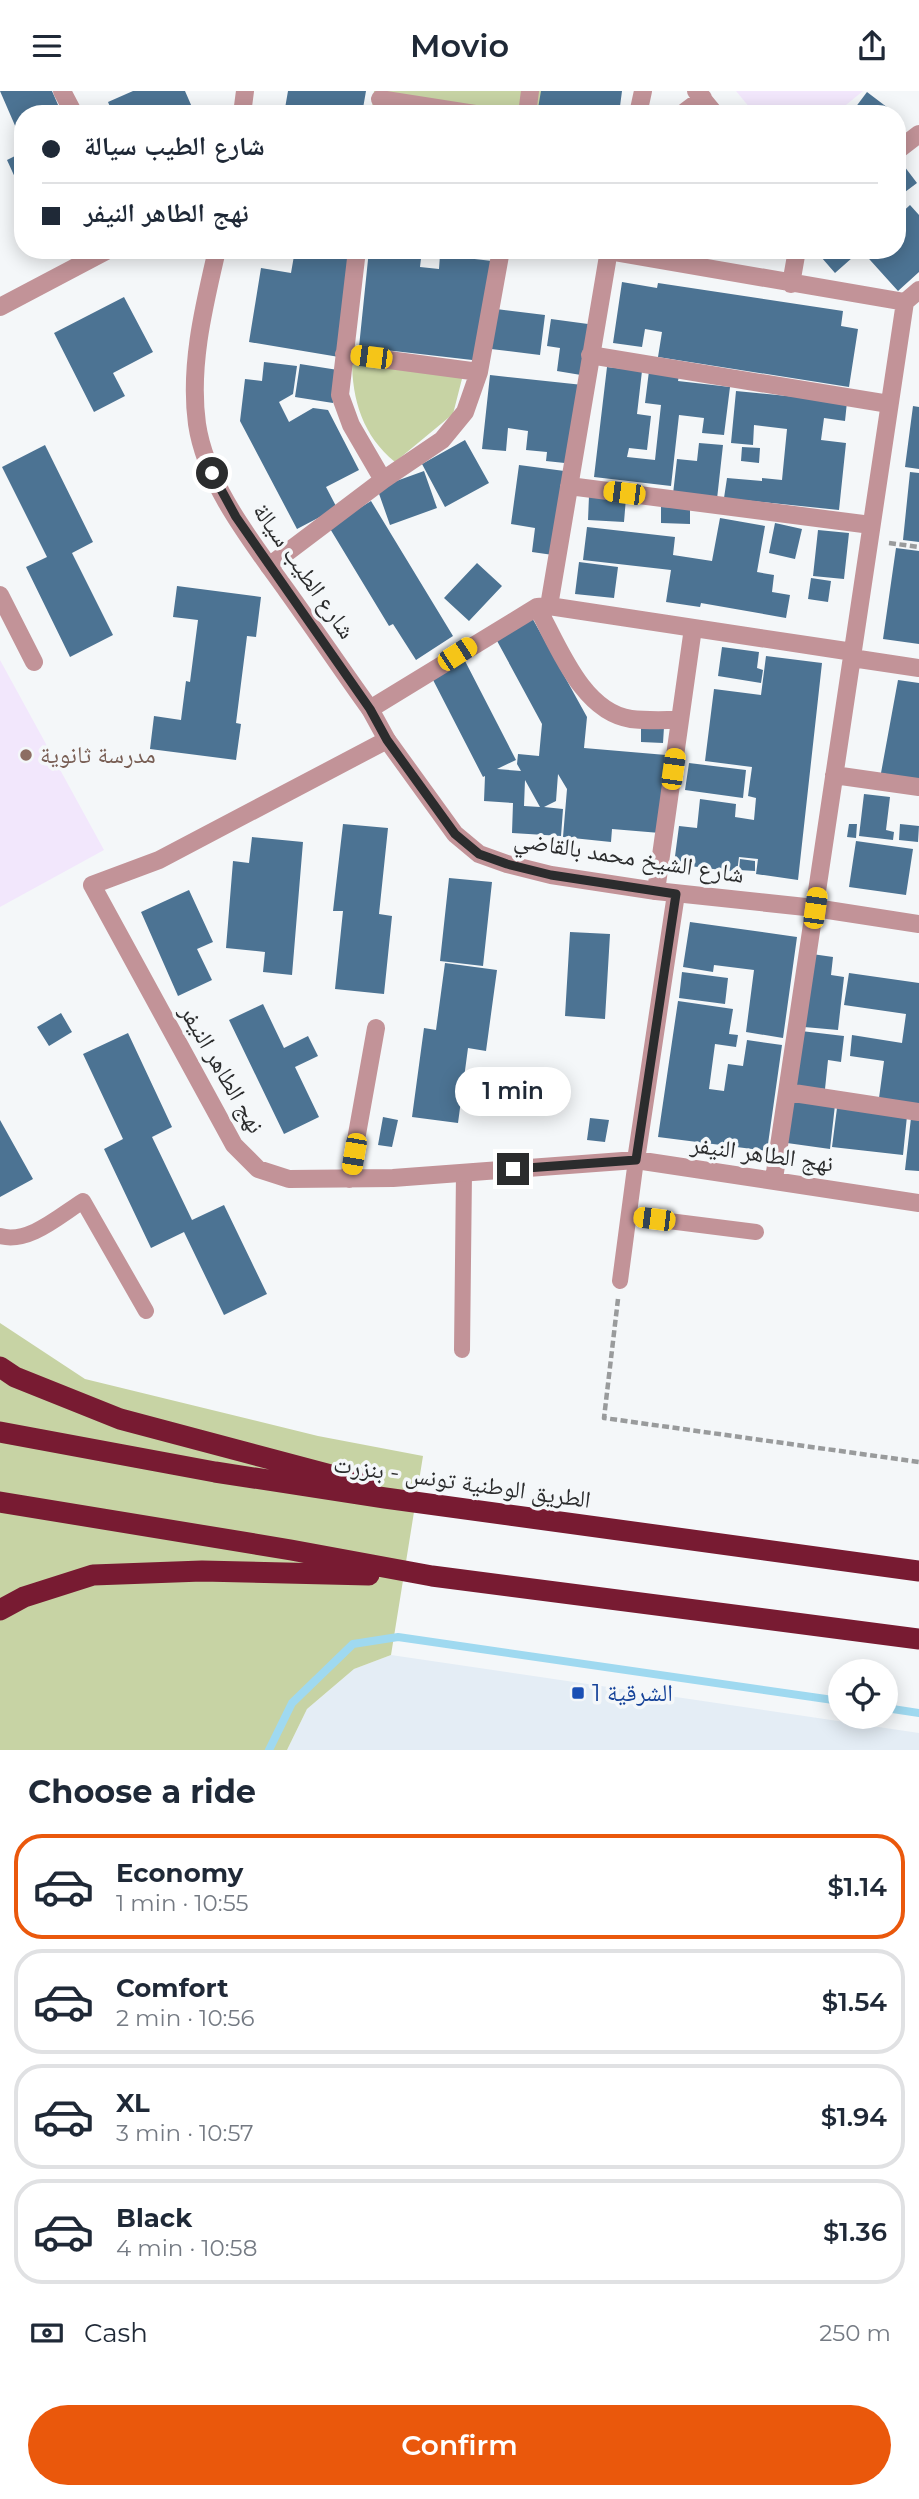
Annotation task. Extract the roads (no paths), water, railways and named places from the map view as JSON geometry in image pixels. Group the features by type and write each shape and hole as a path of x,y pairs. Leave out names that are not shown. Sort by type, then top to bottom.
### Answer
{"highway":[{"path":"0,1367 15,1377 120,1419 430,1503"},
{"name":"الطريق الوطنية تونس - بنزرت","path":"0,1432 215,1472 919,1571"},
{"path":"0,1502 278,1547 432,1576 919,1639"},
{"path":"0,1610 24,1597 93,1575 202,1571 432,1576"}],"street":[{"path":"380,101 409,105"},
{"path":"0,307 91,259"},
{"name":"شارع الطيب سيالة","path":"215,259 205,301 195,369 197,425 212,473 236,517 370,709 387,740"},
{"path":"356,259 340,395 351,425 383,480"},
{"path":"270,566 383,480 442,440 465,412 479,372 499,259"},
{"path":"605,259 569,487 543,606 579,683 591,698 607,711 630,719 680,720"},
{"path":"651,259 791,284 912,296 889,404 774,1179"},
{"path":"791,284 795,259"},
{"path":"344,354 479,372"},
{"path":"590,355 889,404"},
{"path":"569,487 871,525"},
{"path":"0,595 34,662"},
{"path":"370,709 543,606 693,628 919,668"},
{"path":"656,891 693,628"},
{"name":"نهج الطاهر النيفر","path":"387,740 159,860 117,873 92,885 234,1145 258,1169 289,1179 349,1179 636,1160 919,1203"},
{"name":"شارع الشيخ محمد بالقاضي","path":"387,740 455,834 479,854 507,864 551,875 676,894 815,908 919,924"},
{"path":"834,775 919,787"},
{"path":"636,1160 676,894"},
{"path":"349,1179 376,1028"},
{"path":"788,1092 919,1112"}],"lane":[{"path":"620,1281 636,1160"},
{"path":"462,1350 464,1173"},
{"path":"0,1236 26,1236 83,1201 146,1311"},
{"path":"629,1216 756,1232"}],"waterway":[{"path":"269,1750 292,1703 353,1644 398,1637 828,1699"},
{"path":"898,1710 919,1713"}],"place":[{"name":"مدرسة ثانوية","path":"26,755"},
{"name":"الشرقية 1","path":"578,1693"}]}
